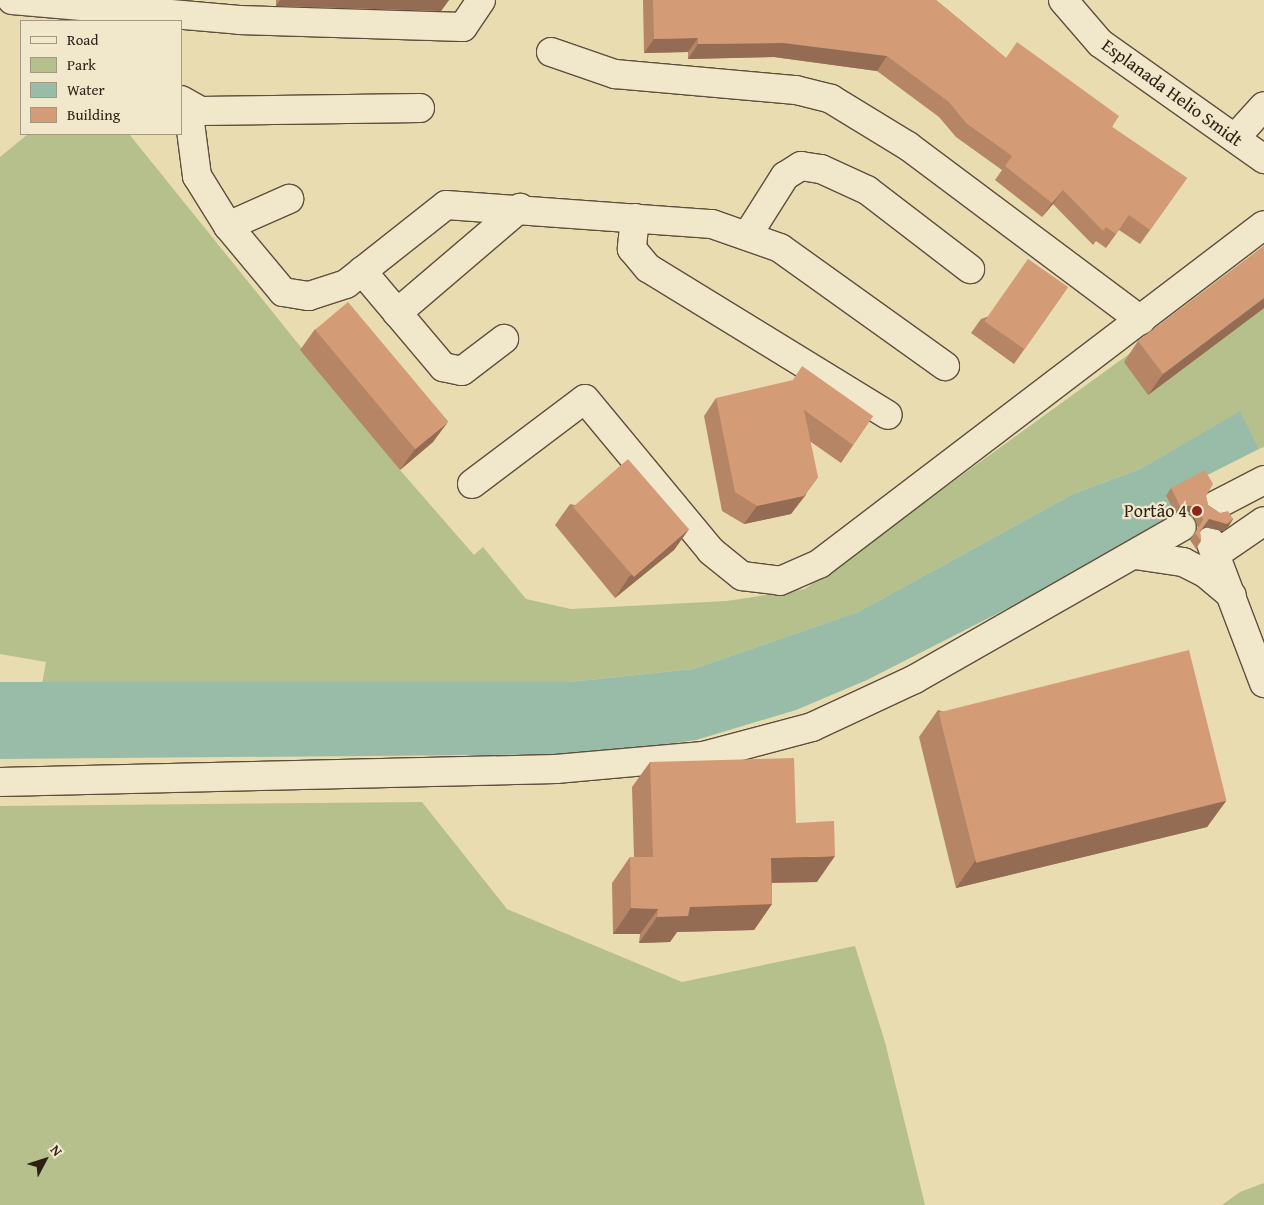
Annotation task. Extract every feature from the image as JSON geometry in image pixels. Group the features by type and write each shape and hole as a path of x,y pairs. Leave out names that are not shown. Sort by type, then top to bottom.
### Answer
{"street":[{"path":"19,1 165,17 239,10 463,27 481,0"},
{"name":"Esplanada Helio Smidt","path":"1063,0 1100,43 1264,159"},
{"path":"551,52 615,74 788,89 831,99 908,146 1141,320"},
{"path":"420,108 184,104 197,176 228,226 283,292 309,296 346,284 446,205 520,208 712,224 780,248 945,366"},
{"path":"1235,138 1264,106"},
{"path":"747,236 785,176 801,166 821,169 867,190 970,269"},
{"path":"228,226 289,199"},
{"path":"397,313 520,208"},
{"path":"635,218 632,249 648,268 888,415"},
{"path":"472,484 585,399 711,551 742,576 780,581 819,564 1264,225"},
{"path":"362,271 443,368 462,371 504,339"},
{"path":"1216,505 1264,480"},
{"path":"1264,521 1213,547 1235,599 1264,683"},
{"path":"0,782 556,769 703,756 812,727 915,679 1182,527"},
{"path":"1135,555 1183,562 1204,573 1235,599"}],"green space":[{"path":"27,135 130,135 400,470 474,555 483,547 526,599 571,609 727,601 805,589 1264,256 1264,447 1259,449 1239,412 1140,469 1073,494 858,612 693,669 569,682 42,684 46,662 0,654 0,157"},
{"path":"422,802 507,909 682,982 855,946 885,1042 925,1205 0,1205 0,806"},
{"path":"1264,1183 1264,1205 1222,1205 1240,1192"}],"water":[{"path":"1240,411 1259,449 1166,496 1179,521 867,680 796,710 696,740 599,754 0,759 0,682 569,682 693,669 858,612 1073,494 1140,469"}],"building":[{"path":"653,0 936,0 1006,58 1017,42 1119,116 1112,127 1187,178 1150,230 1129,215 1116,234 1106,227 1103,231 1063,190 1052,203 1005,166 1012,156 966,123 949,102 887,56 784,43 698,44 698,38 654,39"},
{"path":"1264,246 1264,298 1163,374 1138,341"},
{"path":"1028,259 1068,287 1025,349 984,321"},
{"path":"348,302 448,422 415,449 315,330"},
{"path":"802,366 873,416 853,445 804,410 818,477 804,496 757,506 735,492 716,398 793,380"},
{"path":"628,459 689,529 634,577 573,507"},
{"path":"1205,470 1213,484 1206,496 1208,505 1220,513 1228,511 1233,519 1227,524 1209,519 1200,531 1201,541 1195,533 1203,520 1200,512 1195,506 1180,506 1171,488"},
{"path":"1189,650 1226,800 976,863 939,712"},
{"path":"794,758 796,823 834,821 835,856 771,858 772,904 690,907 688,916 657,917 658,909 631,908 630,857 653,857 650,762"}],"place":[{"name":"Portão 4","path":"1197,511"}]}
